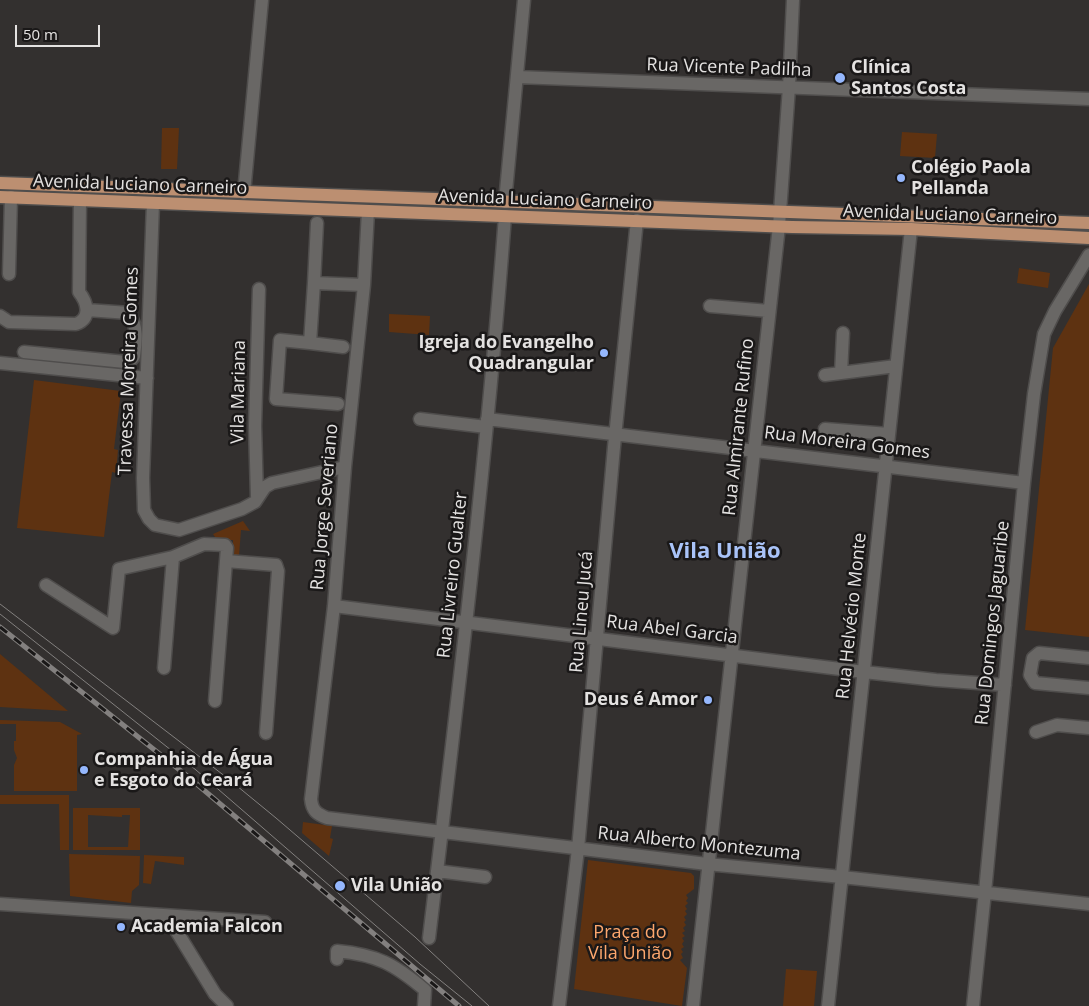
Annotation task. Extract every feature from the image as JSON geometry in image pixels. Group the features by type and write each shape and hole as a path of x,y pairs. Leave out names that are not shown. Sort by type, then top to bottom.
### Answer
{"main road":[{"name":"Avenida Luciano Carneiro","path":"0,183 1089,223"},
{"name":"Avenida Luciano Carneiro","path":"6,197 779,226 910,229 1089,238"},
{"path":"986,233 987,219"}],"street":[{"path":"244,192 262,0"},
{"path":"505,202 524,0"},
{"name":"Rua Almirante Rufino","path":"693,1006 707,864 779,226 793,0"},
{"name":"Rua Vicente Padilha","path":"517,77 1089,99"},
{"path":"6,197 9,274"},
{"path":"0,316 9,322 76,324 82,322 87,310 86,304 79,292 80,200"},
{"name":"Travessa Moreira Gomes","path":"153,203 143,478 144,510 148,519 155,525 166,529 179,530"},
{"name":"Rua Jorge Severiano","path":"312,806 311,799 334,606 345,467 364,285 368,211"},
{"name":"Rua Livreiro Gualter","path":"429,938 487,423 505,216"},
{"name":"Rua Lineu Jucá","path":"560,1006 578,849 637,220"},
{"path":"310,343 317,223"},
{"name":"Rua Helvécio Monte","path":"828,1006 910,229"},
{"name":"Rua Domingos Jaguaribe","path":"973,1006 1024,482 1044,334 1055,311 1089,255"},
{"path":"314,283 364,285"},
{"name":"Vila Mariana","path":"257,496 255,426 259,289"},
{"path":"710,306 769,311"},
{"path":"24,352 125,362 132,359 134,356 136,333 133,319 129,313 87,310"},
{"path":"841,373 843,333"},
{"path":"338,404 276,400 280,340 343,346"},
{"path":"0,364 147,378"},
{"path":"825,375 896,366"},
{"path":"256,382 274,383"},
{"name":"Rua Moreira Gomes","path":"420,419 616,434 1024,482"},
{"path":"825,429 889,434"},
{"path":"187,551 179,530 242,509 255,502 257,496 265,487 272,483 345,467"},
{"path":"46,585 113,628 119,569 173,557 204,544 225,544 227,548 215,701"},
{"path":"164,668 173,557"},
{"path":"226,561 276,565 278,571 266,733"},
{"name":"Rua Abel Garcia","path":"334,606 864,672 1005,685"},
{"path":"1089,658 1038,653 1033,658 1030,676 1035,682 1089,688"},
{"path":"1036,732 1057,725 1089,728"},
{"name":"Rua Alberto Montezuma","path":"312,806 318,815 327,818 442,833 707,864 1089,904"},
{"path":"437,872 485,877"},
{"path":"0,904 265,922"},
{"path":"163,916 171,922 215,994 227,1006"},
{"path":"337,959 337,951 363,954 377,958 406,974 425,990 424,1006"}],"green space":[{"path":"162,128 179,128 177,169 161,169"},
{"path":"902,132 937,134 935,158 900,156"},
{"path":"1019,268 1050,273 1048,288 1017,283"},
{"path":"1089,284 1089,637 1025,630 1053,348"},
{"path":"389,314 430,316 429,335 389,332"},
{"path":"34,380 121,391 114,449 118,450 116,473 112,472 104,537 17,528"},
{"path":"243,521 250,531 241,530 239,556 233,556 233,540 219,539 213,534"},
{"path":"0,654 68,711 0,707"},
{"path":"0,720 60,722 82,734 77,735 77,791 14,791 14,765 17,758 14,750 16,724 0,724"},
{"path":"0,795 69,795 69,850 60,850 59,804 0,804"},
{"path":"73,808 140,808 140,850 73,850","holes":["88,815 122,817 122,815 130,815 128,847 88,847"]},
{"path":"303,822 332,826 330,838 333,839 329,856 302,833"},
{"path":"69,854 140,856 139,885 132,891 131,903 70,896"},
{"path":"144,855 184,857 184,865 155,861 151,884 143,883"},
{"name":"Praça do Vila União","path":"588,860 691,873 694,876 694,889 686,895 688,903 685,906 687,914 684,917 686,920 684,922 686,925 683,928 685,931 682,933 685,936 682,938 684,947 681,949 683,958 680,960 687,968 682,1006 574,989"},
{"path":"786,969 817,971 814,1006 783,1006"}],"tram line":[{"path":"0,604 226,777 276,818 415,937 489,1006"},
{"path":"0,614 196,770 420,964 472,1006"}],"railway":[{"path":"0,627 186,775 459,1006"}],"place":[{"name":"Clínica Santos Costa","path":"840,78"},
{"name":"Colégio Paola Pellanda","path":"901,178"},
{"name":"Igreja do Evangelho Quadrangular","path":"604,353"},
{"name":"Deus é Amor","path":"708,700"},
{"name":"Companhia de Água e Esgoto do Ceará","path":"84,770"},
{"name":"Vila União","path":"340,886"},
{"name":"Academia Falcon","path":"121,927"}],"district":[{"name":"Vila União","path":"725,552"}]}
